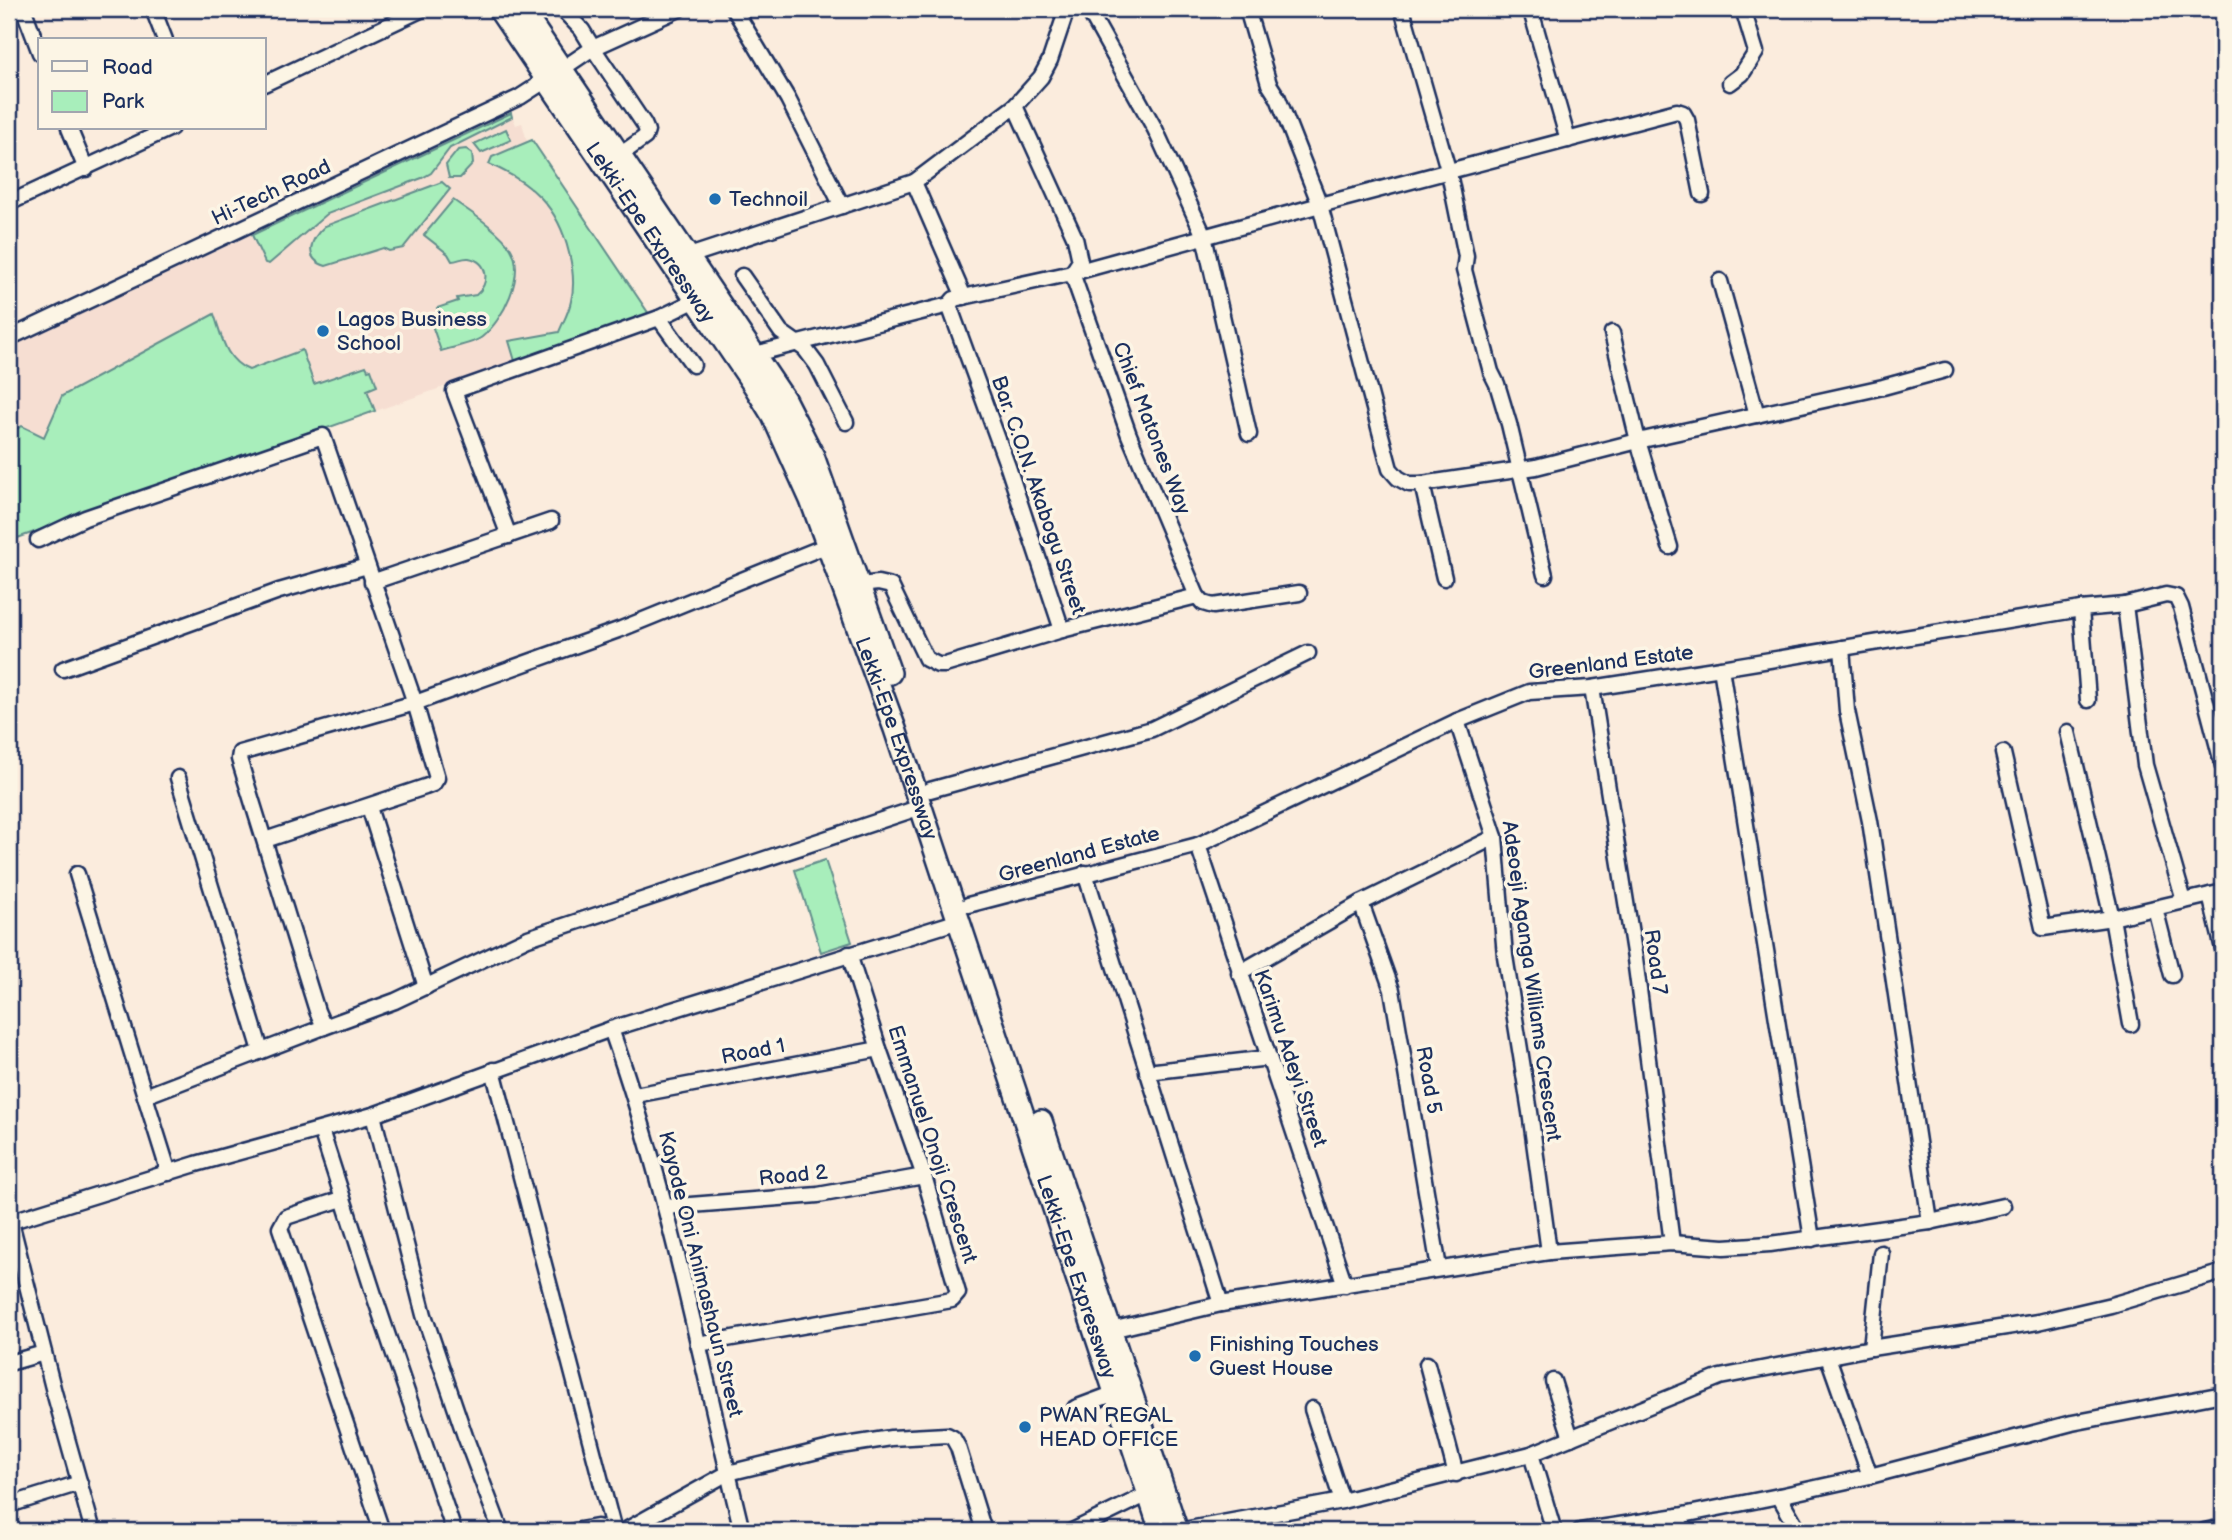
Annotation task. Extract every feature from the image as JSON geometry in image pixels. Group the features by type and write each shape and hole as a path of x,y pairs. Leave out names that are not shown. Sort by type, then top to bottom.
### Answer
{"highway":[{"name":"Lekki-Epe Expressway","path":"499,9 620,155 784,399 813,456 860,585 925,798 1008,1048 1115,1393 1161,1531"},
{"name":"Lekki-Epe Expressway","path":"521,9 552,71 696,300 773,416 828,545 925,798"},
{"name":"Lekki-Epe Expressway","path":"1008,1048 1111,1330 1177,1531"}],"street":[{"path":"153,9 165,38"},
{"path":"266,83 423,9"},
{"path":"562,9 582,30 647,131 645,137 620,155"},
{"name":"Hi-Tech Road","path":"9,338 520,97 537,86 552,71 593,48 679,9"},
{"path":"734,9 788,99 842,206"},
{"path":"689,256 914,182 1014,106 1041,77 1067,9"},
{"path":"1088,9 1155,129 1205,236 1249,434"},
{"path":"1247,9 1269,84 1278,98 1320,205 1390,469 1398,478 1416,484 1548,464 1638,441 1883,387 1945,370"},
{"path":"1402,9 1448,173 1466,256 1464,270 1520,469 1545,575"},
{"path":"1730,83 1742,74 1756,52 1743,9"},
{"path":"1531,11 1568,140"},
{"path":"25,13 38,48"},
{"path":"1014,106 1079,251 1080,261 1072,274"},
{"path":"755,354 949,304 954,299 1072,274 1661,114 1683,113 1687,120 1702,194"},
{"path":"70,130 86,169"},
{"path":"9,203 167,130"},
{"path":"914,182 964,297"},
{"name":"Chief Matones Way","path":"1072,274 1129,435 1197,596"},
{"path":"742,276 781,332 798,344 817,365 846,422"},
{"path":"1720,281 1757,415"},
{"path":"509,536 454,391 659,318 696,300"},
{"name":"Bar. C.O.N. Akabogu Street","path":"949,304 1008,467 1062,630 1197,596 1203,603 1213,606 1299,593"},
{"path":"659,318 693,365"},
{"path":"1612,333 1638,441 1670,547"},
{"path":"38,540 85,518 323,436 415,703 437,778 425,788 265,840"},
{"path":"1416,484 1444,578"},
{"path":"372,582 551,521"},
{"path":"324,1027 307,981 239,760 240,753 415,703 621,629 828,545"},
{"path":"62,669 279,591 366,566"},
{"path":"860,585 878,583 891,586 926,659 937,665 957,662 1062,630"},
{"path":"1721,668 2081,609 2125,605 2166,595 2176,597 2181,607 2223,766"},
{"path":"2125,605 2145,765 2185,901"},
{"path":"2081,609 2088,700"},
{"path":"1842,648 1847,711 1870,821 1930,1222"},
{"path":"145,1096 395,1001 528,938 925,798 1152,729 1308,653"},
{"name":"Greenland Estate","path":"10,1222 373,1115 611,1029 849,954 1085,873 1198,845 1457,721 1529,692 1592,688 1721,668 1812,1238"},
{"name":"Road 7","path":"1592,688 1634,959 1672,1243"},
{"name":"Adeoeji Aganga Williams Crescent","path":"1457,721 1495,838 1505,956 1549,1252"},
{"path":"2068,732 2112,918 2131,1024"},
{"path":"2003,753 2043,928 2112,918 2217,894 2223,949"},
{"path":"178,778 261,1051"},
{"path":"369,807 426,987"},
{"path":"1239,972 1361,903 1495,838"},
{"name":"Karimu Adeyi Street","path":"1198,845 1345,1285"},
{"path":"1085,873 1221,1304"},
{"path":"77,874 169,1173"},
{"name":"Road 5","path":"1361,903 1392,990 1439,1268"},
{"path":"2155,908 2172,975"},
{"name":"Emmanuel Onoji Crescent","path":"698,1344 952,1300 958,1293 924,1176 849,954"},
{"name":"Kayode Oni Animashaun Street","path":"611,1029 635,1095 665,1207 742,1531"},
{"name":"Road 1","path":"635,1095 879,1049"},
{"path":"1147,1072 1269,1058"},
{"path":"493,1070 614,1531 597,1527 574,1531"},
{"path":"373,1115 424,1315 501,1531"},
{"path":"321,1130 454,1531"},
{"name":"Road 2","path":"665,1207 818,1195 924,1176"},
{"path":"342,1199 286,1217 280,1228 382,1531"},
{"path":"1111,1330 1221,1304 1549,1252 1672,1243 1724,1247 1930,1222 2003,1206"},
{"path":"10,1222 93,1531"},
{"path":"1871,1348 1881,1253"},
{"path":"1177,1531 1342,1500 1531,1454 1720,1377 1871,1348 2038,1322 2111,1305 2223,1272"},
{"path":"9,1363 44,1353"},
{"path":"1828,1357 1870,1476"},
{"path":"1427,1364 1457,1474"},
{"path":"1553,1381 1571,1438"},
{"path":"1075,1408 1115,1393"},
{"path":"1580,1531 1678,1516 1779,1496 1870,1476 2072,1423 2223,1394"},
{"path":"1312,1409 1342,1500"},
{"path":"624,1531 728,1473 834,1447 891,1438 947,1435 953,1438 958,1447 984,1531"},
{"path":"1531,1454 1553,1531"},
{"path":"9,1505 80,1483"},
{"path":"1072,1531 1148,1494"},
{"path":"1779,1496 1799,1531"},
{"path":"1678,1516 1682,1531"},
{"path":"2204,1531 2223,1527"}],"shaded area":[{"name":"Lagos Business School","path":"511,113 516,125 522,123 527,141 532,140 649,314 9,541 9,348"}],"green space":[{"path":"511,113 512,117 450,148 431,173 327,214 269,264 265,263 252,235"},
{"path":"506,129 511,140 481,153 474,144"},
{"path":"532,140 649,314 515,361 509,341 559,332 569,309 573,289 569,253 558,222 550,209 518,179 489,164 492,157"},
{"path":"466,149 472,153 473,164 460,178 449,178 446,165 458,150"},
{"path":"442,182 450,189 403,248 389,251 383,248 326,266 314,259 311,248 325,226"},
{"path":"453,200 485,222 507,242 515,260 516,271 510,296 498,320 490,329 473,342 441,351 432,325 442,321 437,308 458,301 457,298 476,295 485,280 484,269 476,260 467,258 452,261 448,254 424,235"},
{"path":"214,314 229,354 249,370 302,350 314,384 366,366 368,370 371,369 377,386 367,390 375,411 9,541 9,432 22,426 44,437 62,396"},
{"path":"825,860 852,942 821,952 795,870"}],"place":[{"name":"Technoil","path":"715,199"},
{"name":"Lagos Business School","path":"323,331"},
{"name":"Finishing Touches Guest House","path":"1195,1356"},
{"name":"PWAN REGAL HEAD OFFICE","path":"1025,1427"}]}
